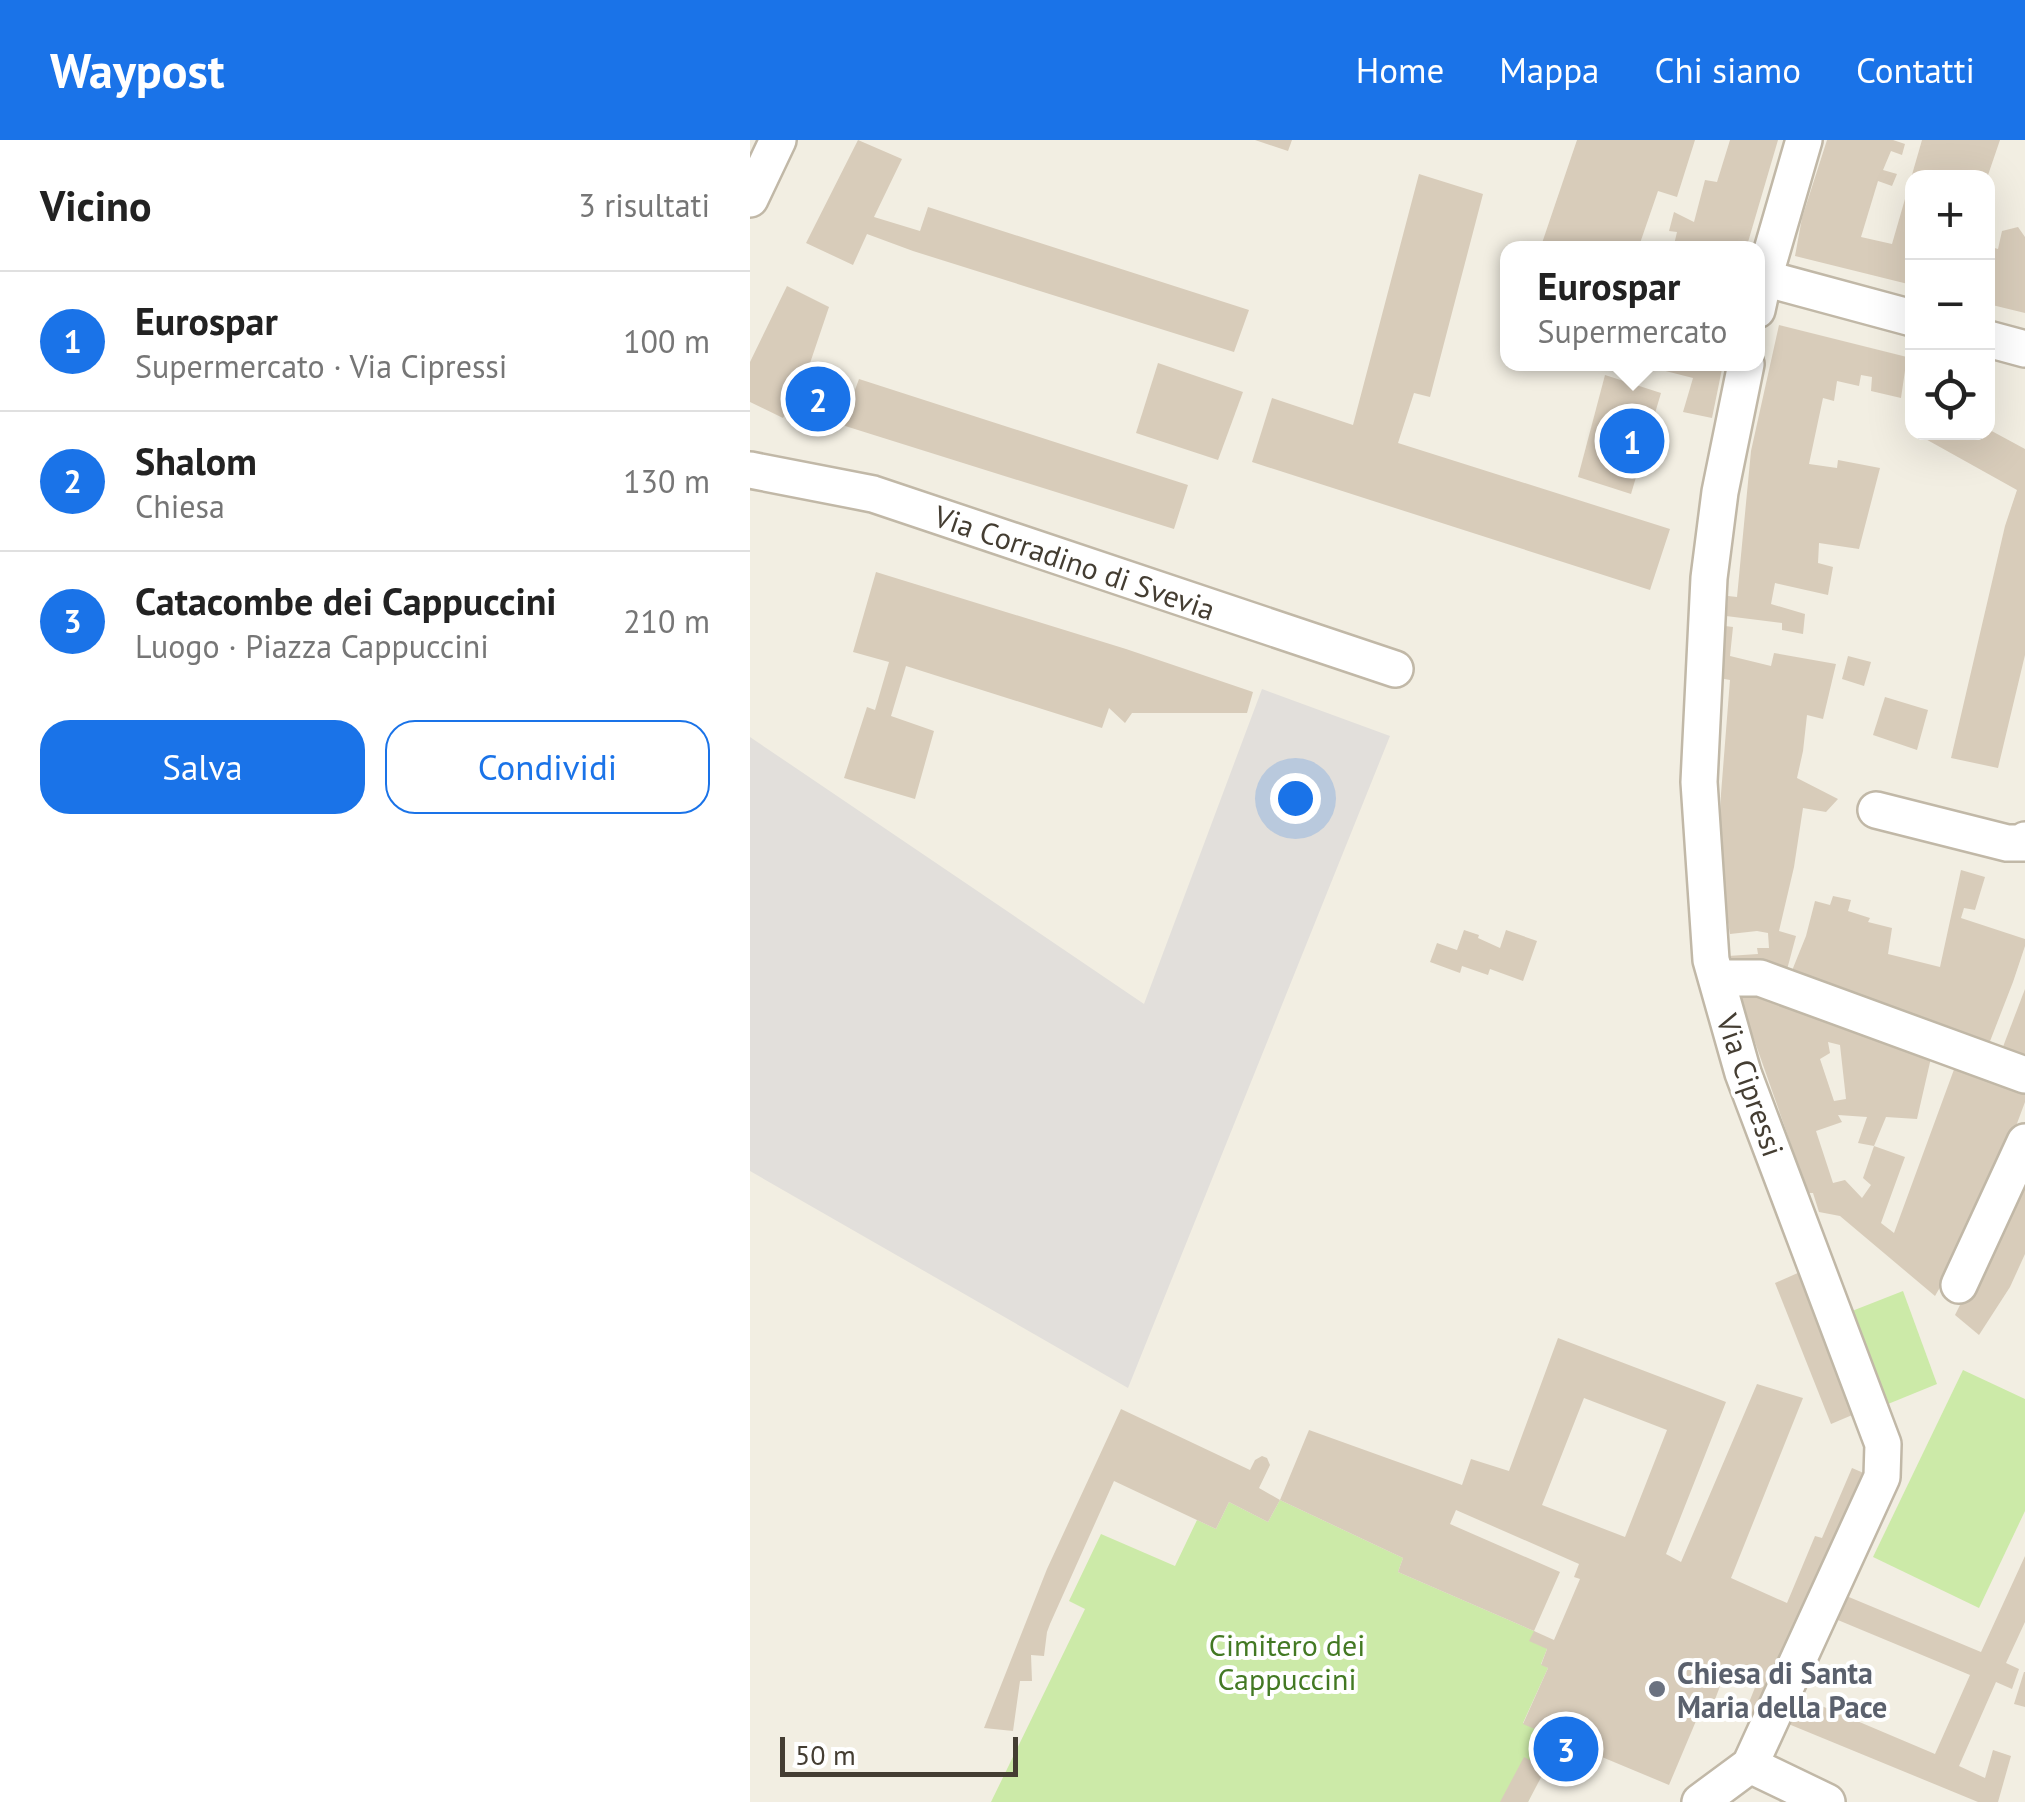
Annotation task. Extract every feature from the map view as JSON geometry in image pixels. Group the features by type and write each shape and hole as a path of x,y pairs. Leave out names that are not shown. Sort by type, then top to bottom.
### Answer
{"street":[{"path":"750,199 778,140"},
{"path":"1765,276 1804,140"},
{"path":"1765,295 1905,317"},
{"path":"1995,341 2025,349"},
{"name":"Via Cipressi","path":"1745,371 1720,492 1709,578 1700,782 1711,960 1743,1073 1883,1444 1882,1477 1750,1765"},
{"name":"Via Corradino di Svevia","path":"750,470 873,494 1395,669"},
{"path":"1876,810 2008,843 2025,840"},
{"path":"1716,978 1760,978 2025,1075"},
{"path":"1959,1286 2025,1142"},
{"path":"1700,1802 1750,1765 1827,1802"}],"green space":[{"path":"1903,1291 1937,1384 1888,1404 1852,1311"},
{"path":"1963,1370 2025,1399 2025,1511 1979,1608 1873,1557"},
{"name":"Cimitero dei Cappuccini","path":"1280,1500 1403,1558 1398,1572 1534,1631 1547,1649 1541,1664 1548,1668 1523,1723 1558,1739 1528,1802 991,1802 1085,1609 1069,1601 1101,1534 1175,1566 1197,1520 1216,1529 1229,1502 1268,1522"}],"shaded area":[{"path":"1262,689 1390,736 1128,1388 750,1171 750,737 1144,1004"}],"building":[{"path":"858,140 902,159 874,217 920,231 928,207 1249,310 1234,352 867,234 853,265 806,243"},
{"path":"1255,140 1292,140 1288,151"},
{"path":"1577,140 1695,140 1677,197 1658,191 1641,241 1543,241"},
{"path":"1730,140 1778,140 1748,241 1675,241 1677,232 1669,231 1674,212 1694,222 1705,180 1717,182"},
{"path":"1827,140 1893,140 1905,144 1902,155 1891,151 1883,170 1897,174 1892,186 1878,181 1861,237 1892,244 1905,199 1905,283 1795,256 1802,218"},
{"path":"1922,140 2000,140 1990,170 1913,170"},
{"path":"1419,174 1483,194 1430,397 1414,393 1398,443 1670,529 1650,590 1252,462 1272,398 1353,425"},
{"path":"2018,227 2025,237 2025,313 1995,306 1995,248 1998,249 2002,231"},
{"path":"787,286 829,307 805,378 852,398 859,379 1188,485 1174,529 842,425 846,415 795,397 783,418 750,402 750,362"},
{"path":"1779,325 1905,356 1901,398 1871,391 1872,377 1861,375 1859,386 1837,381 1834,401 1823,398 1809,464 1837,468 1838,460 1880,468 1859,549 1819,543 1818,563 1833,567 1828,595 1775,583 1771,604 1805,614 1803,634 1782,630 1782,623 1726,616 1728,596 1737,597 1751,451"},
{"path":"1158,363 1243,392 1218,460 1136,433"},
{"path":"1666,371 1722,371 1712,418 1683,412 1693,378"},
{"path":"1605,375 1661,393 1631,494 1578,477"},
{"path":"1995,433 2025,449 2025,655 1998,768 1951,758 2005,526 2017,490 1927,440 1995,440"},
{"path":"876,572 1253,692 1247,713 1132,713 1125,723 1109,708 1102,728 906,666 891,716 934,731 915,799 844,778 867,707 875,710 889,662 853,652"},
{"path":"1725,626 1733,627 1730,656 1771,666 1774,653 1836,664 1823,719 1807,715 1797,778 1838,799 1826,812 1803,808 1779,931 1796,936 1785,977 1729,970 1728,956 1758,954 1757,948 1769,948 1768,933 1730,934 1723,893 1719,848 1730,680 1719,678"},
{"path":"1848,656 1871,662 1864,686 1842,679"},
{"path":"1885,697 1928,710 1917,750 1873,735"},
{"path":"1961,870 1985,877 1975,910 1964,908 1961,918 2025,939 1987,1049 1789,978 1815,901 1830,905 1833,896 1851,900 1848,911 1870,918 1868,922 1892,928 1888,954 1940,967"},
{"path":"1464,930 1500,948 1506,930 1537,941 1523,981 1490,969 1488,975 1462,966 1460,973 1430,962 1437,943 1457,950"},
{"path":"2025,989 2025,1060 2001,1052"},
{"path":"1737,991 1754,992 1931,1058 1917,1119 1886,1117 1874,1146 1905,1157 1881,1223 1894,1233 1956,1064 2025,1093 1993,1188 1935,1296 1840,1216 1819,1212 1813,1193 1808,1193","holes":["1828,1042 1840,1045 1846,1099 1834,1101 1820,1059 1830,1053","1838,1115 1867,1117 1858,1143 1874,1146 1863,1178 1871,1185 1862,1198 1845,1180 1833,1183 1816,1131 1842,1122"]},
{"path":"2025,1176 2025,1254 2010,1287 1979,1335 1955,1315"},
{"path":"1800,1272 1857,1413 1831,1424 1775,1283"},
{"path":"1558,1338 1726,1402 1666,1554 1681,1562 1757,1384 1803,1398 1731,1578 1787,1603 1815,1536 1822,1538 1852,1468 1866,1474 1759,1719 1744,1715 1756,1685 1726,1670 1713,1705 1704,1702 1669,1785 1523,1724 1548,1668 1541,1665 1547,1649 1529,1641 1534,1631 1398,1572 1403,1558 1280,1500 1309,1430 1462,1485 1471,1459 1509,1471","holes":["1584,1398 1667,1430 1625,1537 1542,1505","1456,1510 1579,1564 1574,1577 1580,1579 1554,1640 1534,1631 1560,1572 1450,1524"]},
{"path":"1121,1409 1250,1470 1255,1460 1267,1458 1270,1465 1259,1488 1280,1500 1268,1522 1229,1502 1216,1529 1114,1481 1050,1624 1044,1656 1031,1655 1032,1681 1020,1681 1013,1731 984,1728 1047,1569"},
{"path":"2025,1556 2025,1622 2006,1663 2019,1669 2012,1689 1996,1682 1959,1766 1985,1778 1993,1750 2011,1756 1998,1802 1978,1802 1786,1723 1798,1696 1935,1754 1970,1675 1833,1618 1844,1595 1981,1652"},
{"path":"2025,1672 2025,1707 2014,1704"},
{"path":"1524,1757 1546,1768 1528,1802 1500,1802"}],"place":[{"name":"Shalom","path":"818,399"},
{"name":"Eurospar","path":"1632,441"},
{"name":"Chiesa di Santa Maria della Pace","path":"1657,1689"},
{"name":"Catacombe dei Cappuccini","path":"1566,1749"}]}
